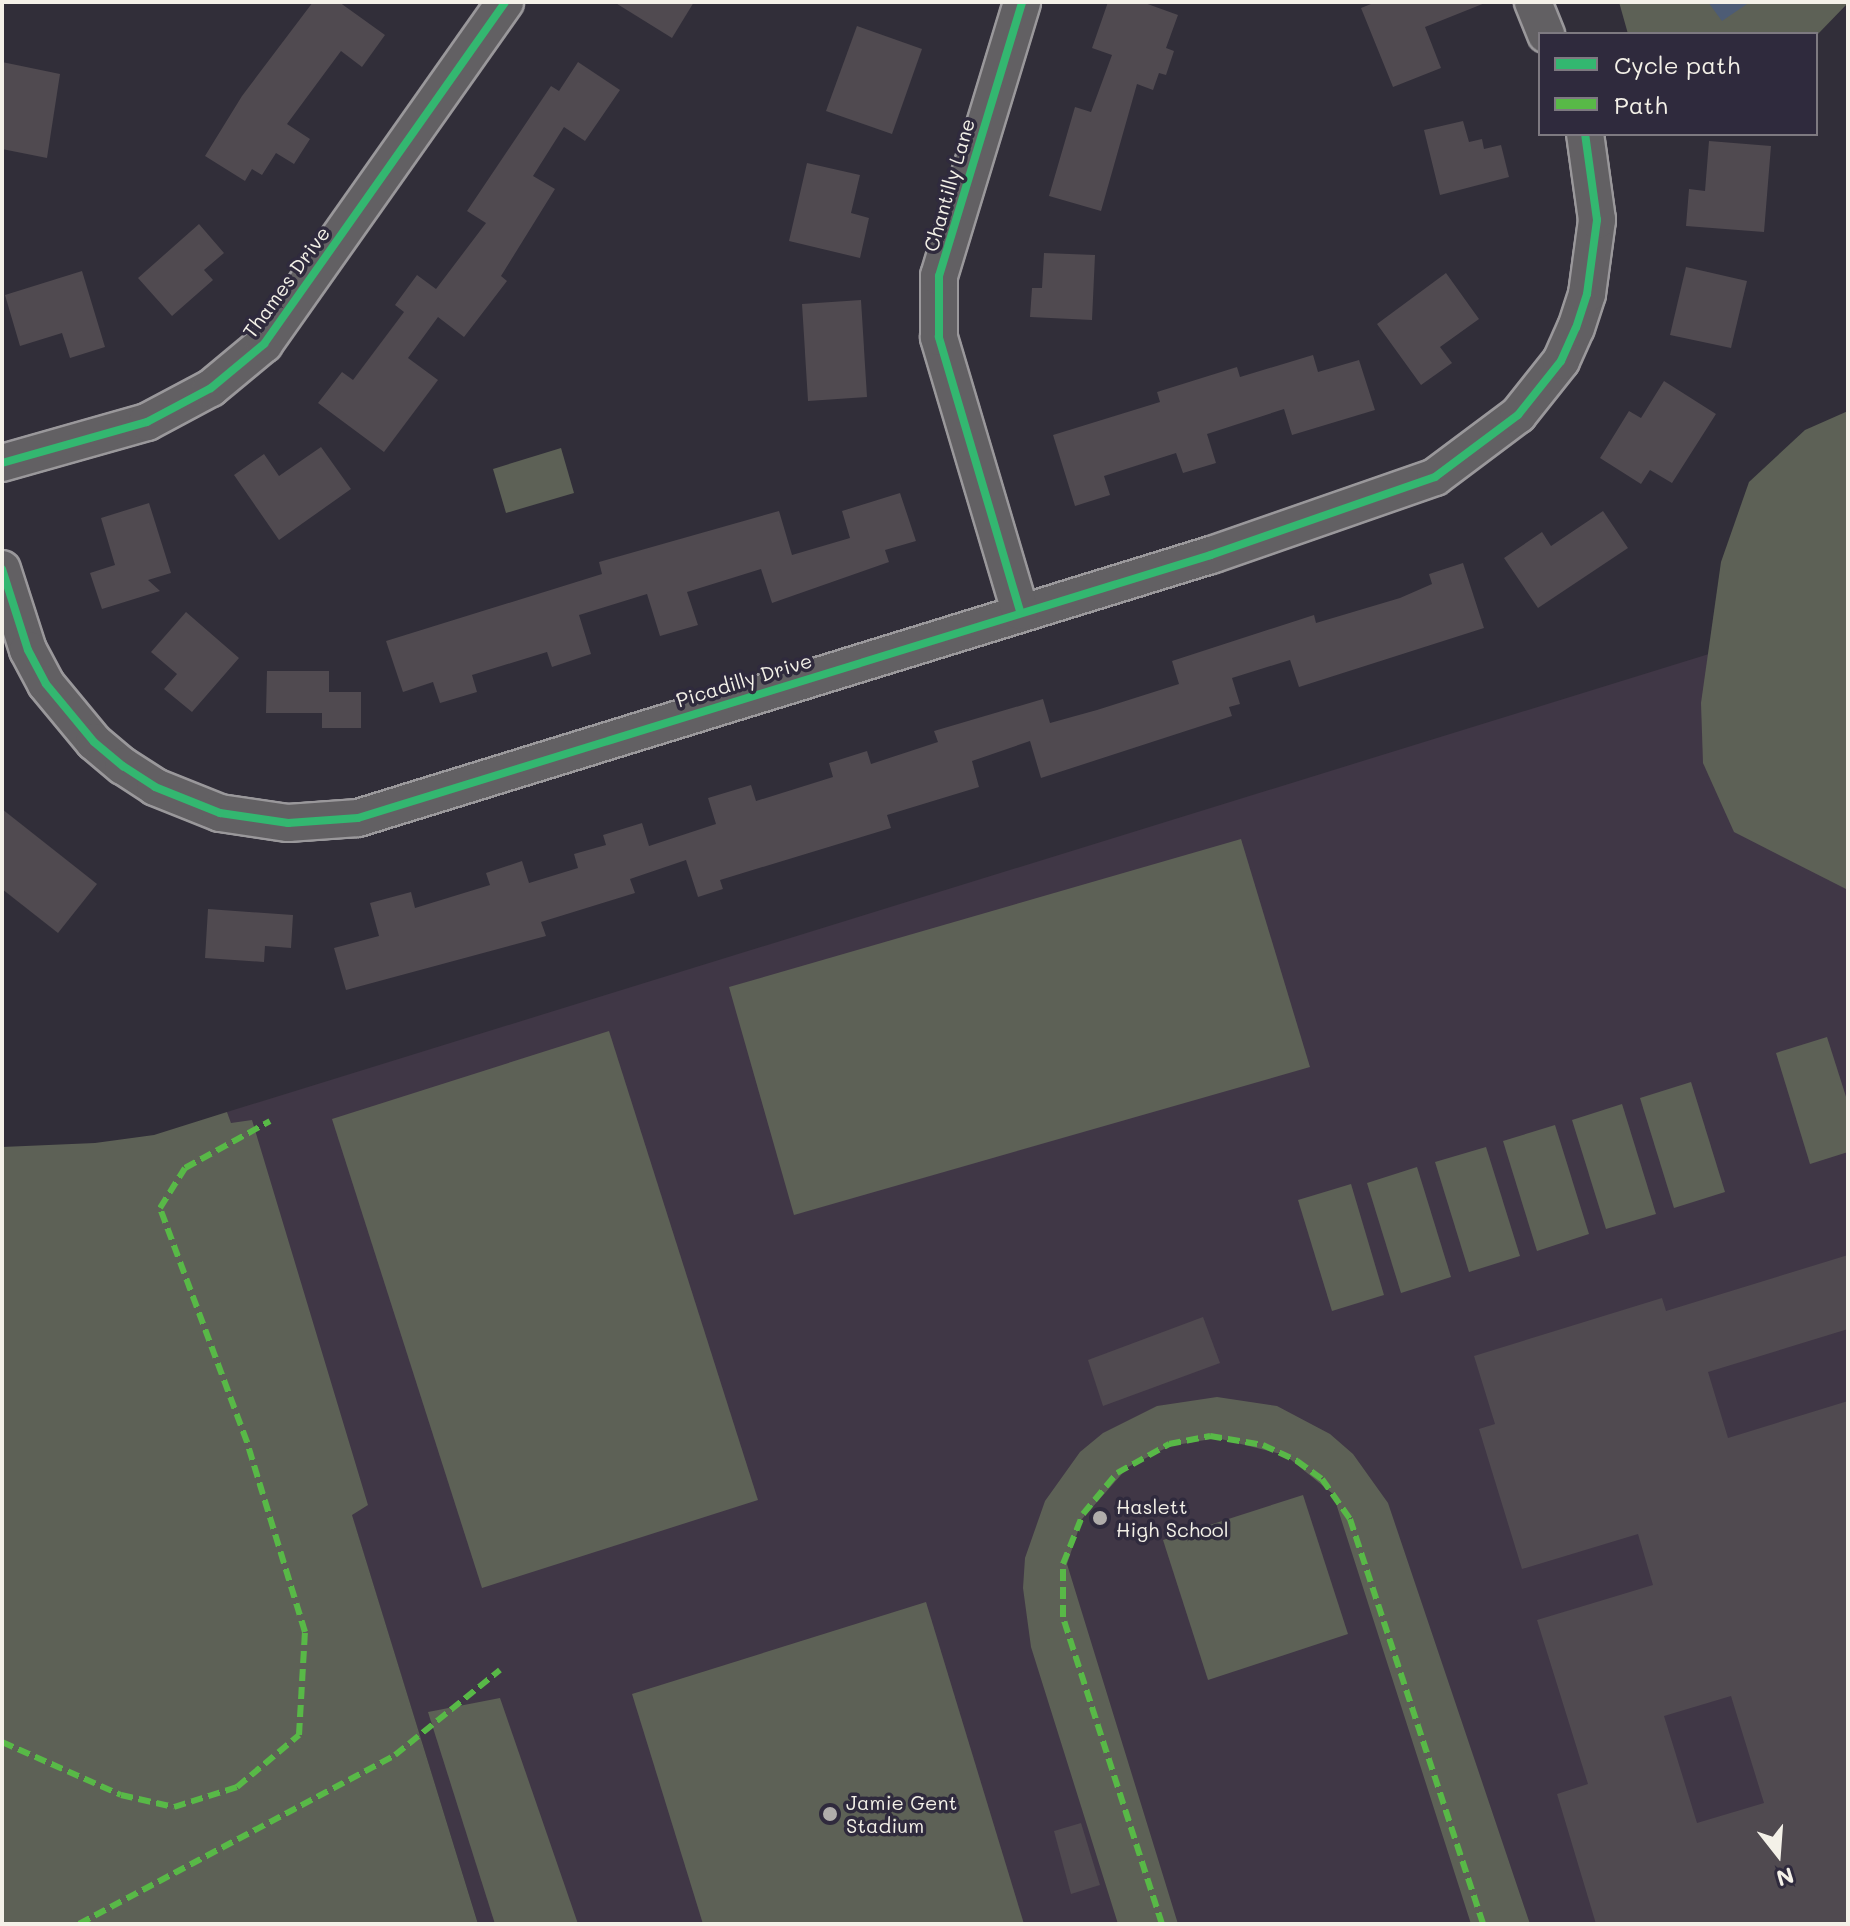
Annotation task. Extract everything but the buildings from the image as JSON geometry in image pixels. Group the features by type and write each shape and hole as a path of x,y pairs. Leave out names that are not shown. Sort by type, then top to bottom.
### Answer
{"street":[{"name":"Thames Drive","path":"2,463 147,422 239,367 264,344 505,2"},
{"name":"Chantilly Lane","path":"1020,611 939,337 939,276 1022,2"},
{"path":"1533,2 1545,32"},
{"name":"Picadilly Drive","path":"2,569 28,650 46,684 94,742 155,787 186,801 242,818 288,823 358,818 1020,611 1211,555 1424,482 1493,438 1561,361 1587,294 1593,258 1595,181 1585,136"}],"shaded area":[{"path":"1619,2 1848,2 1818,34 1627,32"},
{"path":"1848,411 1848,890 1734,832 1703,763 1701,703 1721,562 1749,482 1805,430"},
{"path":"561,448 574,493 506,513 493,469"},
{"name":"Haslett High School","path":"1848,611 1848,1924 478,1924 227,1112"},
{"path":"1241,839 1310,1067 794,1215 729,987"},
{"path":"609,1031 758,1500 482,1588 332,1119"},
{"path":"1827,1037 1848,1103 1848,1152 1810,1164 1776,1053"},
{"path":"1691,1082 1725,1192 1674,1208 1640,1098"},
{"path":"1622,1104 1656,1214 1606,1229 1572,1120"},
{"path":"227,1112 231,1123 252,1120 368,1505 352,1515 478,1924 2,1924 2,1147 95,1143 154,1135"},
{"path":"1555,1125 1589,1234 1537,1251 1503,1141"},
{"path":"1486,1147 1520,1256 1469,1272 1435,1162"},
{"path":"1417,1167 1451,1277 1401,1293 1367,1183"},
{"path":"1351,1184 1384,1295 1332,1311 1298,1200"},
{"path":"1217,1397 1277,1406 1330,1434 1353,1454 1388,1503 1530,1924 1471,1924 1333,1494 1285,1455 1217,1438 1170,1446 1128,1467 1082,1519 1067,1564 1178,1924 1118,1924 1031,1647 1023,1588 1025,1558 1045,1501 1080,1452 1103,1433 1157,1406"},
{"path":"1303,1495 1348,1634 1208,1680 1163,1540"},
{"name":"Jamie Gent Stadium","path":"926,1602 1024,1924 703,1924 632,1694"},
{"path":"500,1698 578,1924 495,1924 428,1712"}],"water":[{"path":"1708,2 1750,2 1722,21"}],"marked path":[{"path":"2,1742 121,1795 174,1807 237,1787 299,1735 305,1632 247,1442 160,1208 185,1168 270,1121"},
{"path":"1162,1924 1063,1617 1063,1564 1083,1514 1117,1473 1169,1444 1210,1436 1263,1445 1297,1461 1322,1479 1350,1519 1483,1924"},
{"path":"79,1924 395,1755 500,1670"}],"cycle path":[{"path":"2,463 147,422 211,388 264,344 505,2"},
{"path":"1020,611 939,337 939,276 1022,2"},
{"path":"2,569 28,650 46,684 94,742 123,766 155,787 220,813 288,823 358,818 1211,555 1435,477 1518,415 1561,361 1576,328 1587,294 1597,220 1585,136"}],"place":[{"name":"Haslett High School","path":"1100,1518"},
{"name":"Jamie Gent Stadium","path":"830,1814"}]}
